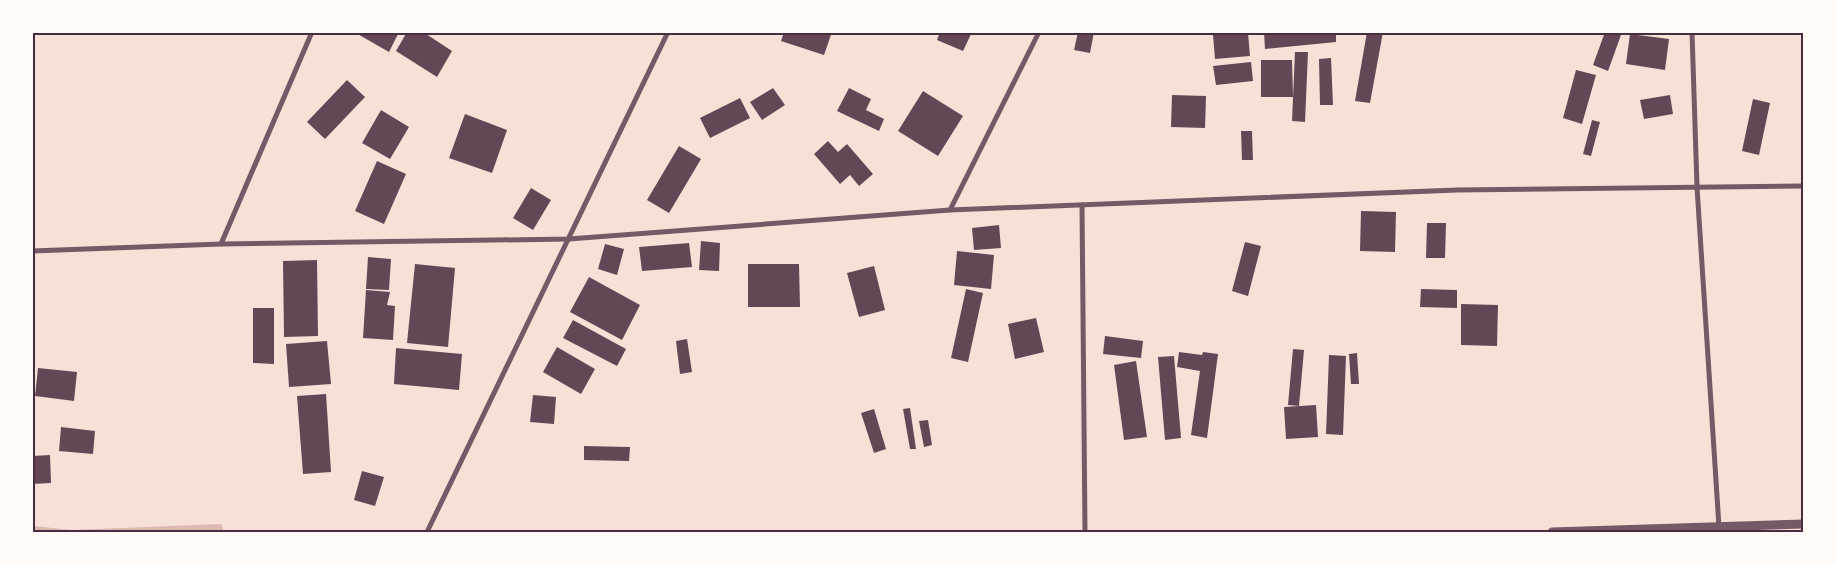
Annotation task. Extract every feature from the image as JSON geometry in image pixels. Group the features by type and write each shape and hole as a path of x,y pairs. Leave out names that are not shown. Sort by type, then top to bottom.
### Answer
{"street":[{"path":"221,244 312,32"},
{"path":"426,532 668,32"},
{"path":"950,210 1039,32"},
{"path":"1692,32 1697,187 1720,526"},
{"path":"32,251 221,244 569,239 950,210 1457,190 1804,186"},
{"path":"1082,205 1084,532"},
{"path":"1552,532 1631,531 1804,524"}],"shaded area":[{"path":"221,524 224,532 32,532 33,526 72,530"}],"building":[{"path":"354,32 399,32 389,52"},
{"path":"407,32 423,32 452,51 437,77 396,51"},
{"path":"784,32 832,32 824,55 781,41"},
{"path":"940,32 972,32 963,51 937,40"},
{"path":"1078,32 1094,32 1090,53 1074,50"},
{"path":"1264,32 1336,32 1336,42 1265,49"},
{"path":"1367,32 1383,32 1370,103 1355,101"},
{"path":"1605,32 1614,32 1621,35 1608,71 1593,65"},
{"path":"1248,33 1250,56 1215,59 1213,35"},
{"path":"1630,34 1669,39 1665,70 1626,64"},
{"path":"1295,52 1308,52 1305,122 1292,121"},
{"path":"1331,58 1333,105 1320,105 1319,59"},
{"path":"1261,60 1292,60 1293,97 1261,97"},
{"path":"1251,62 1253,81 1216,85 1213,66"},
{"path":"1576,70 1596,75 1582,124 1563,118"},
{"path":"347,80 365,97 325,139 307,122"},
{"path":"773,88 785,105 762,120 750,102"},
{"path":"849,88 871,99 866,110 884,119 879,131 837,111"},
{"path":"923,91 963,116 938,156 898,131"},
{"path":"1172,95 1206,96 1205,128 1171,127"},
{"path":"1670,95 1673,114 1644,119 1640,100"},
{"path":"740,98 750,118 710,138 700,118"},
{"path":"1753,99 1770,103 1759,155 1742,151"},
{"path":"381,110 409,127 390,159 362,143"},
{"path":"465,114 507,130 492,173 449,158"},
{"path":"1592,120 1600,122 1591,156 1583,154"},
{"path":"1241,131 1252,131 1253,160 1242,160"},
{"path":"828,141 838,152 847,144 873,174 859,186 850,175 840,184 814,154"},
{"path":"679,146 701,159 669,213 647,200"},
{"path":"377,161 406,174 384,224 355,211"},
{"path":"531,188 551,200 533,230 513,218"},
{"path":"1361,211 1396,212 1395,252 1360,251"},
{"path":"1427,223 1446,223 1445,258 1426,258"},
{"path":"999,225 1001,248 974,250 972,228"},
{"path":"701,241 720,243 719,271 699,270"},
{"path":"1245,242 1261,246 1248,296 1232,291"},
{"path":"689,243 692,267 642,271 639,247"},
{"path":"605,244 624,249 617,275 598,269"},
{"path":"957,251 994,255 991,289 954,285"},
{"path":"368,257 391,259 389,290 366,289"},
{"path":"317,260 318,336 284,337 283,261"},
{"path":"415,264 455,268 448,347 407,343"},
{"path":"748,264 799,264 800,307 748,307"},
{"path":"874,266 885,310 859,317 847,273"},
{"path":"589,277 640,305 622,340 570,312"},
{"path":"966,289 983,293 968,362 951,358"},
{"path":"1421,289 1457,290 1457,308 1420,307"},
{"path":"366,290 390,292 387,305 395,306 393,340 363,338"},
{"path":"1461,304 1498,305 1497,346 1461,345"},
{"path":"253,308 274,308 274,364 253,363"},
{"path":"1036,318 1044,352 1015,359 1008,324"},
{"path":"573,320 626,349 617,366 563,338"},
{"path":"1105,336 1143,341 1141,358 1103,354"},
{"path":"687,339 692,372 680,374 676,341"},
{"path":"327,341 331,384 289,387 286,344"},
{"path":"557,347 595,369 581,394 543,372"},
{"path":"396,348 462,354 459,390 394,384"},
{"path":"1293,349 1304,350 1299,406 1288,405"},
{"path":"1179,352 1202,355 1203,352 1218,354 1207,438 1191,435 1200,371 1177,367"},
{"path":"1357,353 1359,384 1351,384 1349,354"},
{"path":"1329,355 1346,356 1343,435 1326,434"},
{"path":"1174,356 1181,438 1165,440 1158,357"},
{"path":"1136,361 1147,437 1124,440 1114,365"},
{"path":"38,368 77,372 74,401 35,396"},
{"path":"326,394 331,472 303,474 297,396"},
{"path":"533,395 556,397 554,424 530,422"},
{"path":"1316,405 1318,437 1286,439 1284,407"},
{"path":"910,408 916,449 910,449 903,409"},
{"path":"874,409 886,449 874,453 861,413"},
{"path":"928,420 932,445 924,447 919,421"},
{"path":"61,427 95,431 93,454 59,451"},
{"path":"584,446 630,447 629,461 584,460"},
{"path":"50,455 51,483 32,484 32,456"},
{"path":"362,471 384,477 375,506 354,500"}]}
